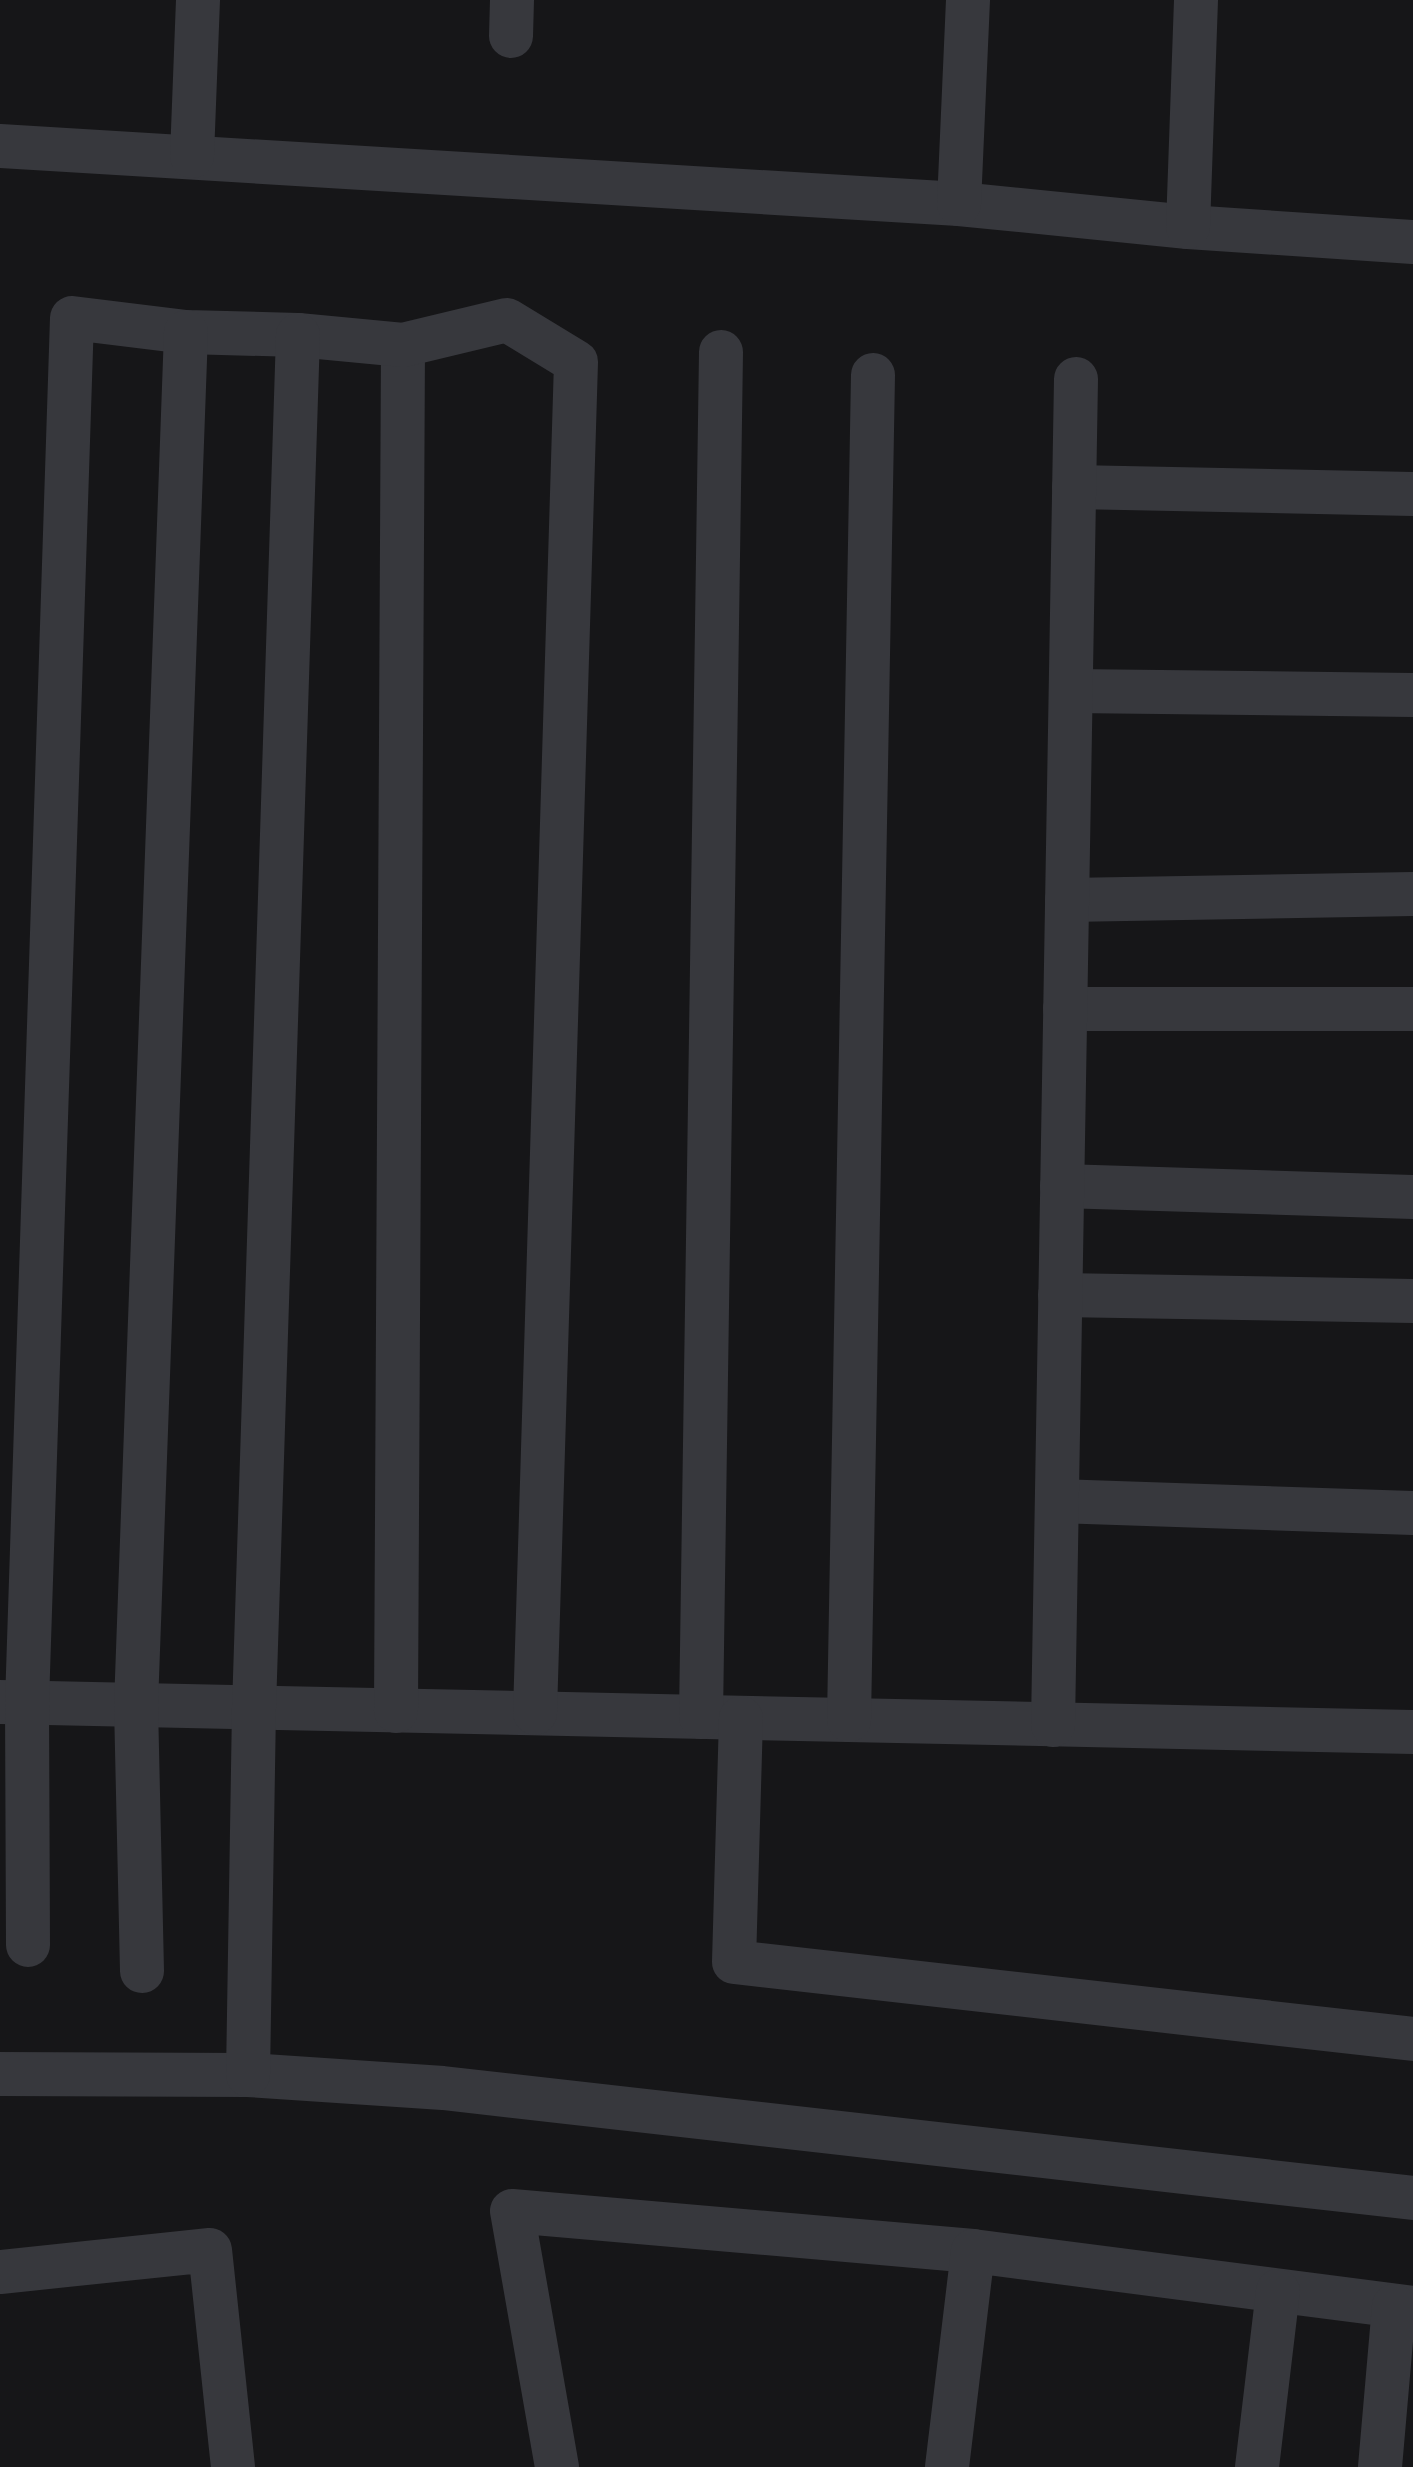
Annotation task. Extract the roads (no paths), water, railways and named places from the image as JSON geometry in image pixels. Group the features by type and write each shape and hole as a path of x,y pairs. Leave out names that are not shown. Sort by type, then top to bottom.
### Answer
{"street":[{"path":"192,156 198,0"},
{"path":"959,204 968,0"},
{"path":"1188,227 1196,0"},
{"path":"0,146 959,204 1188,227 1413,242"},
{"path":"28,1945 14,1702 72,318 186,332 298,335 403,345 507,320 576,362 535,1713"},
{"path":"142,1971 136,1705 186,332"},
{"path":"248,2075 254,1708 298,335"},
{"path":"396,1711 403,345"},
{"path":"721,352 721,1717 734,1962 1413,2039"},
{"path":"849,1720 873,375"},
{"path":"1053,1725 1076,379"},
{"path":"1074,487 1413,494"},
{"path":"1071,691 1413,695"},
{"path":"1067,900 1413,894"},
{"path":"1065,1009 1413,1009"},
{"path":"1062,1186 1413,1197"},
{"path":"1060,1295 1413,1301"},
{"path":"1057,1501 1413,1513"},
{"path":"14,1702 1413,1732"},
{"path":"0,2074 248,2075 443,2088 1413,2198"},
{"path":"557,2467 512,2211 973,2251 1404,2307 1380,2467"},
{"path":"0,2272 210,2250 233,2467"},
{"path":"947,2467 973,2251"},
{"path":"1257,2467 1278,2291"}]}
